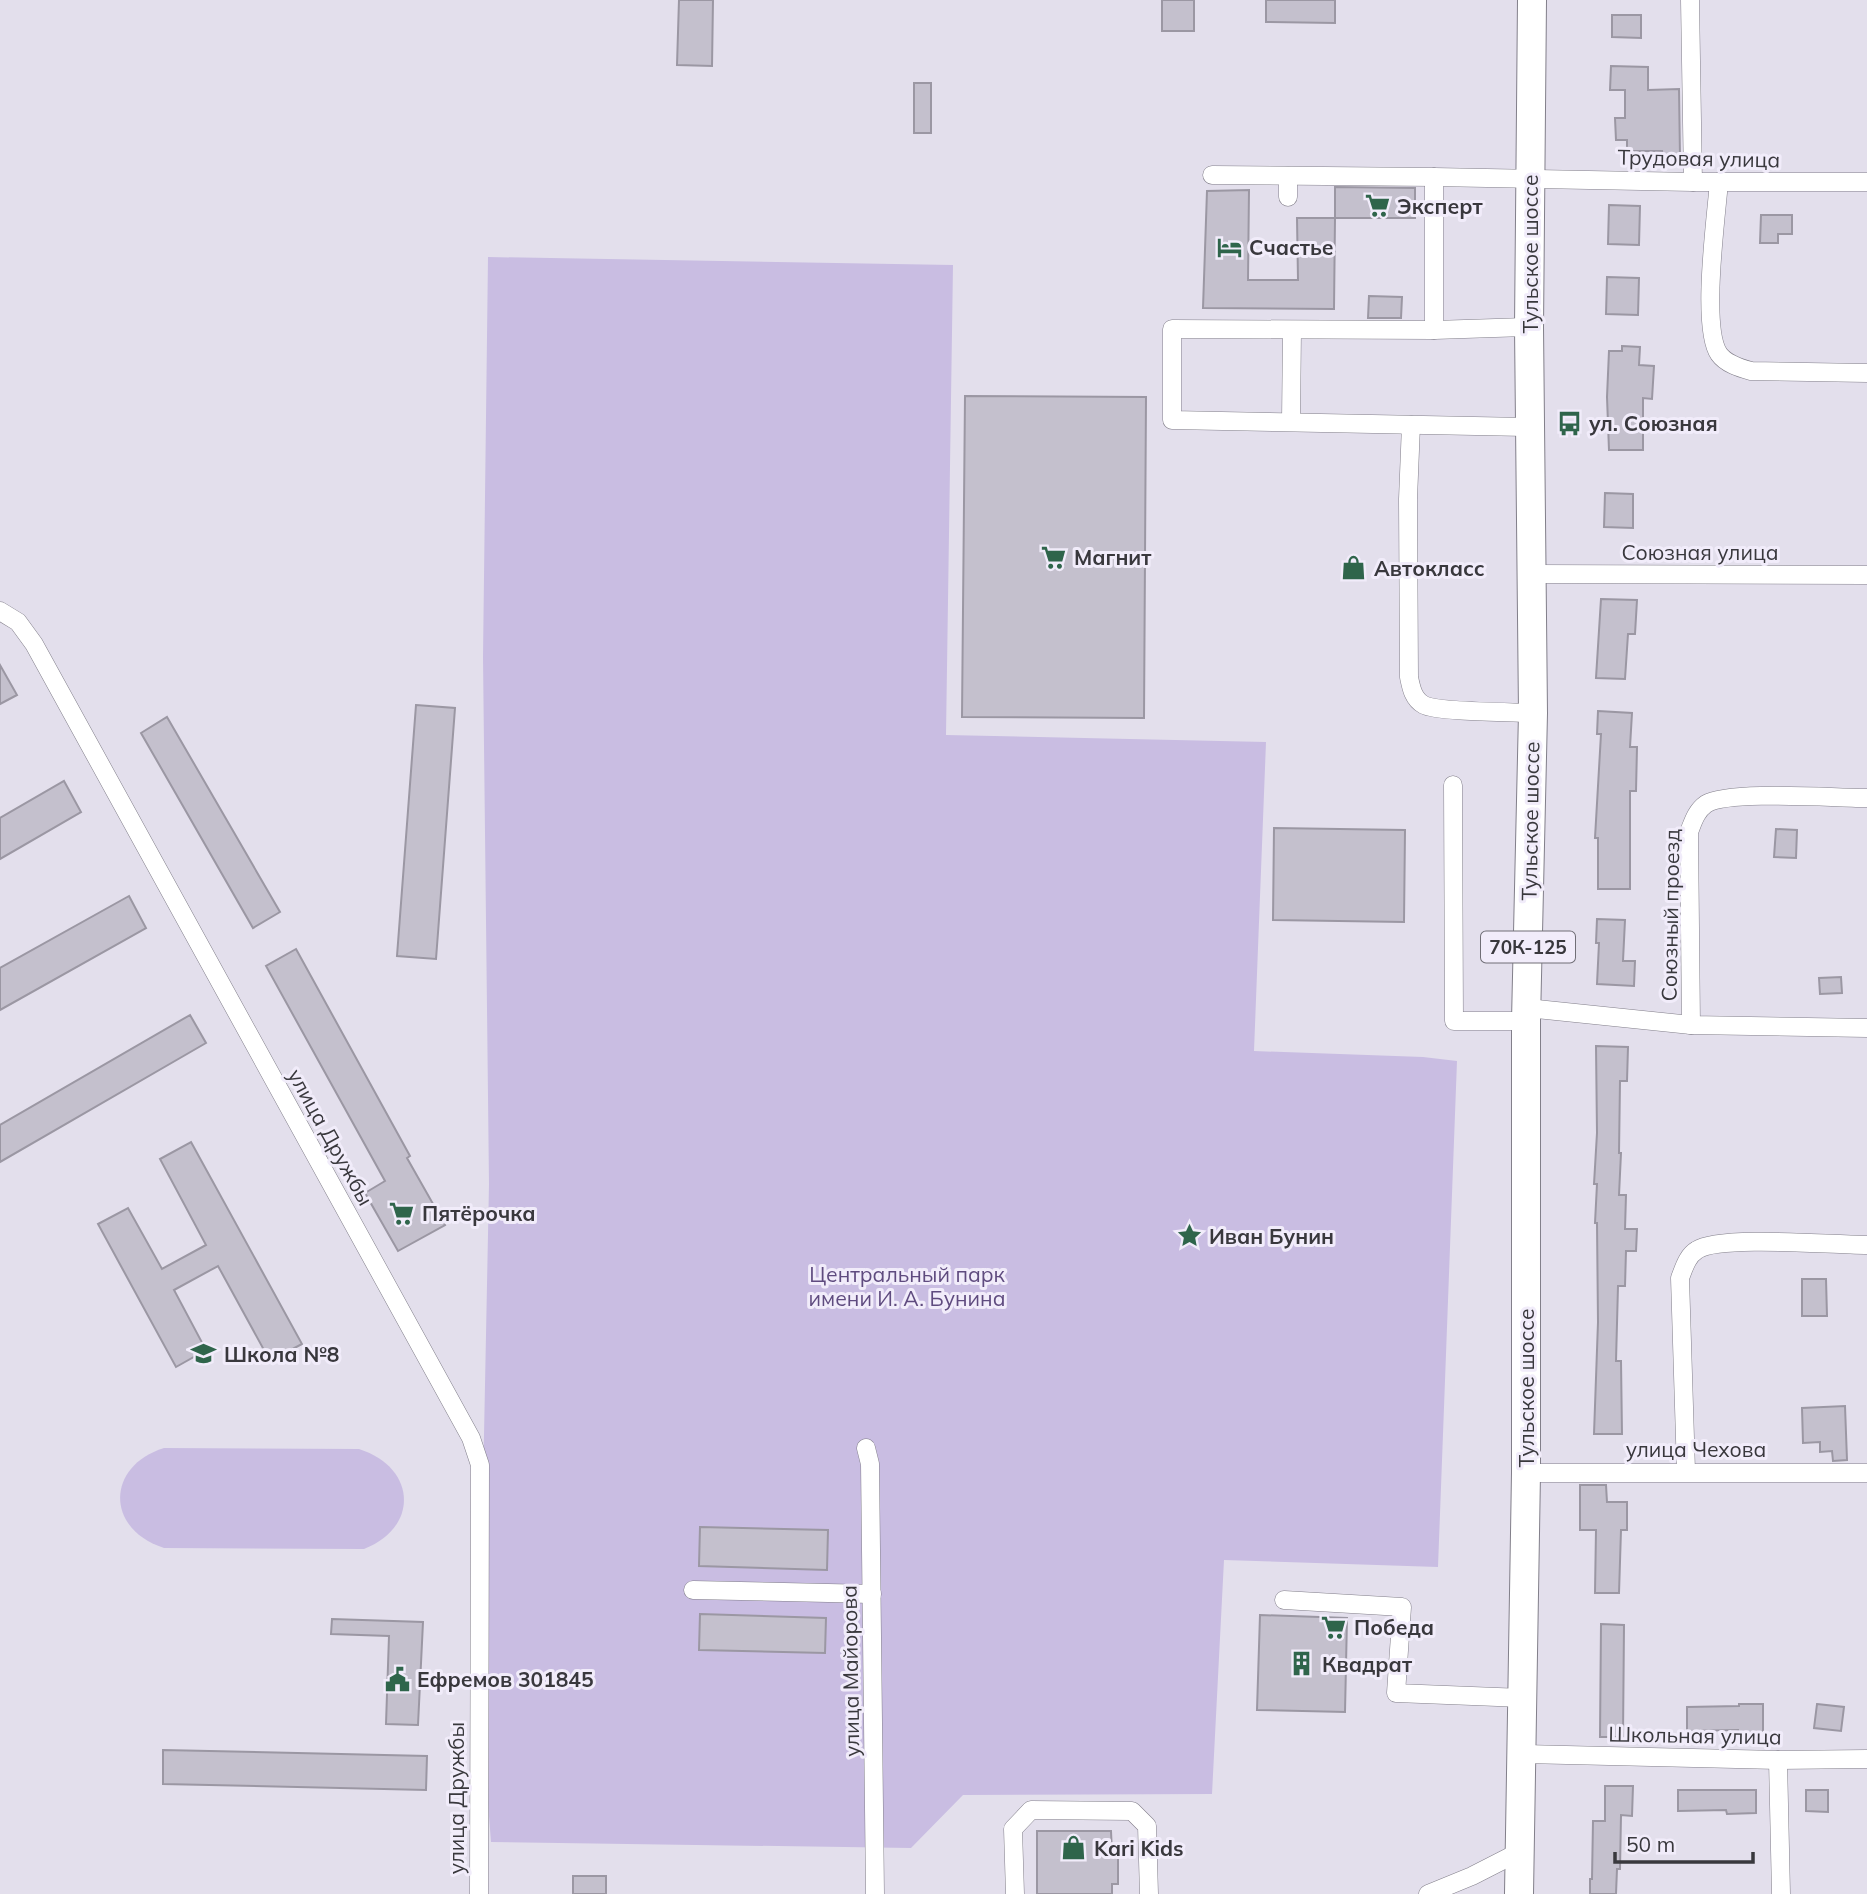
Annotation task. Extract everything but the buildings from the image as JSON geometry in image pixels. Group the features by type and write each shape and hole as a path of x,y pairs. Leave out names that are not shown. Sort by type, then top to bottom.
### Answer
{"main road":[{"name":"Тульское шоссе","path":"1519,1894 1526,1473 1526,1014 1533,713 1529,327 1532,0"}],"street":[{"path":"1690,0 1693,182"},
{"name":"Трудовая улица","path":"1212,175 1867,182"},
{"path":"1288,176 1288,197"},
{"path":"1434,177 1434,330"},
{"path":"1719,182 1710,315 1712,339 1720,356 1734,366 1752,371 1867,373"},
{"path":"1529,327 1434,330 1172,329 1172,420 1530,427"},
{"path":"1291,421 1292,330"},
{"path":"1411,425 1408,499 1409,677 1413,694 1424,705 1442,708 1533,713"},
{"name":"Союзная улица","path":"1533,574 1867,575"},
{"name":"улица Дружбы","path":"1,611 18,622 34,643 471,1438 480,1465 479,1894"},
{"path":"1452,785 1454,1021 1526,1014 1691,1025 1867,1028"},
{"name":"Союзный проезд","path":"1691,1025 1689,832 1696,815 1705,805 1734,796 1867,798"},
{"path":"1686,1471 1680,1278 1686,1262 1697,1250 1729,1242 1867,1245"},
{"name":"улица Майорова","path":"866,1448 870,1464 875,1894"},
{"name":"улица Чехова","path":"1526,1473 1867,1473"},
{"path":"694,1590 872,1594"},
{"path":"1284,1600 1402,1607 1396,1693 1523,1698"},
{"name":"Школьная улица","path":"1522,1754 1778,1760 1867,1759"},
{"path":"1778,1760 1781,1894"},
{"path":"1014,1894 1013,1829 1031,1810 1132,1811 1147,1826 1149,1894"},
{"path":"1428,1894 1519,1852"}],"green space":[{"name":"Центральный парк имени И. А. Бунина","path":"488,257 953,265 946,735 1266,742 1254,1051 1423,1057 1457,1061 1438,1567 1224,1560 1212,1794 963,1795 911,1848 491,1842 479,1687 489,1184 483,657"},
{"path":"164,1448 359,1449 378,1458 392,1469 404,1498 402,1512 395,1527 382,1539 364,1549 164,1548 145,1539 131,1527 123,1513 120,1498 123,1483 131,1469 145,1457"}],"place":[{"name":"Эксперт","path":"1377,206"},
{"name":"Счастье","path":"1229,247"},
{"name":"ул. Союзная","path":"1569,423"},
{"name":"Магнит","path":"1054,557"},
{"name":"Автокласс","path":"1354,568"},
{"name":"Пятёрочка","path":"402,1213"},
{"name":"Иван Бунин","path":"1189,1236"},
{"name":"Школа №8","path":"204,1354"},
{"name":"Победа","path":"1334,1627"},
{"name":"Квадрат","path":"1302,1664"},
{"name":"Ефремов 301845","path":"397,1679"},
{"name":"Kari Kids","path":"1074,1848"}]}
